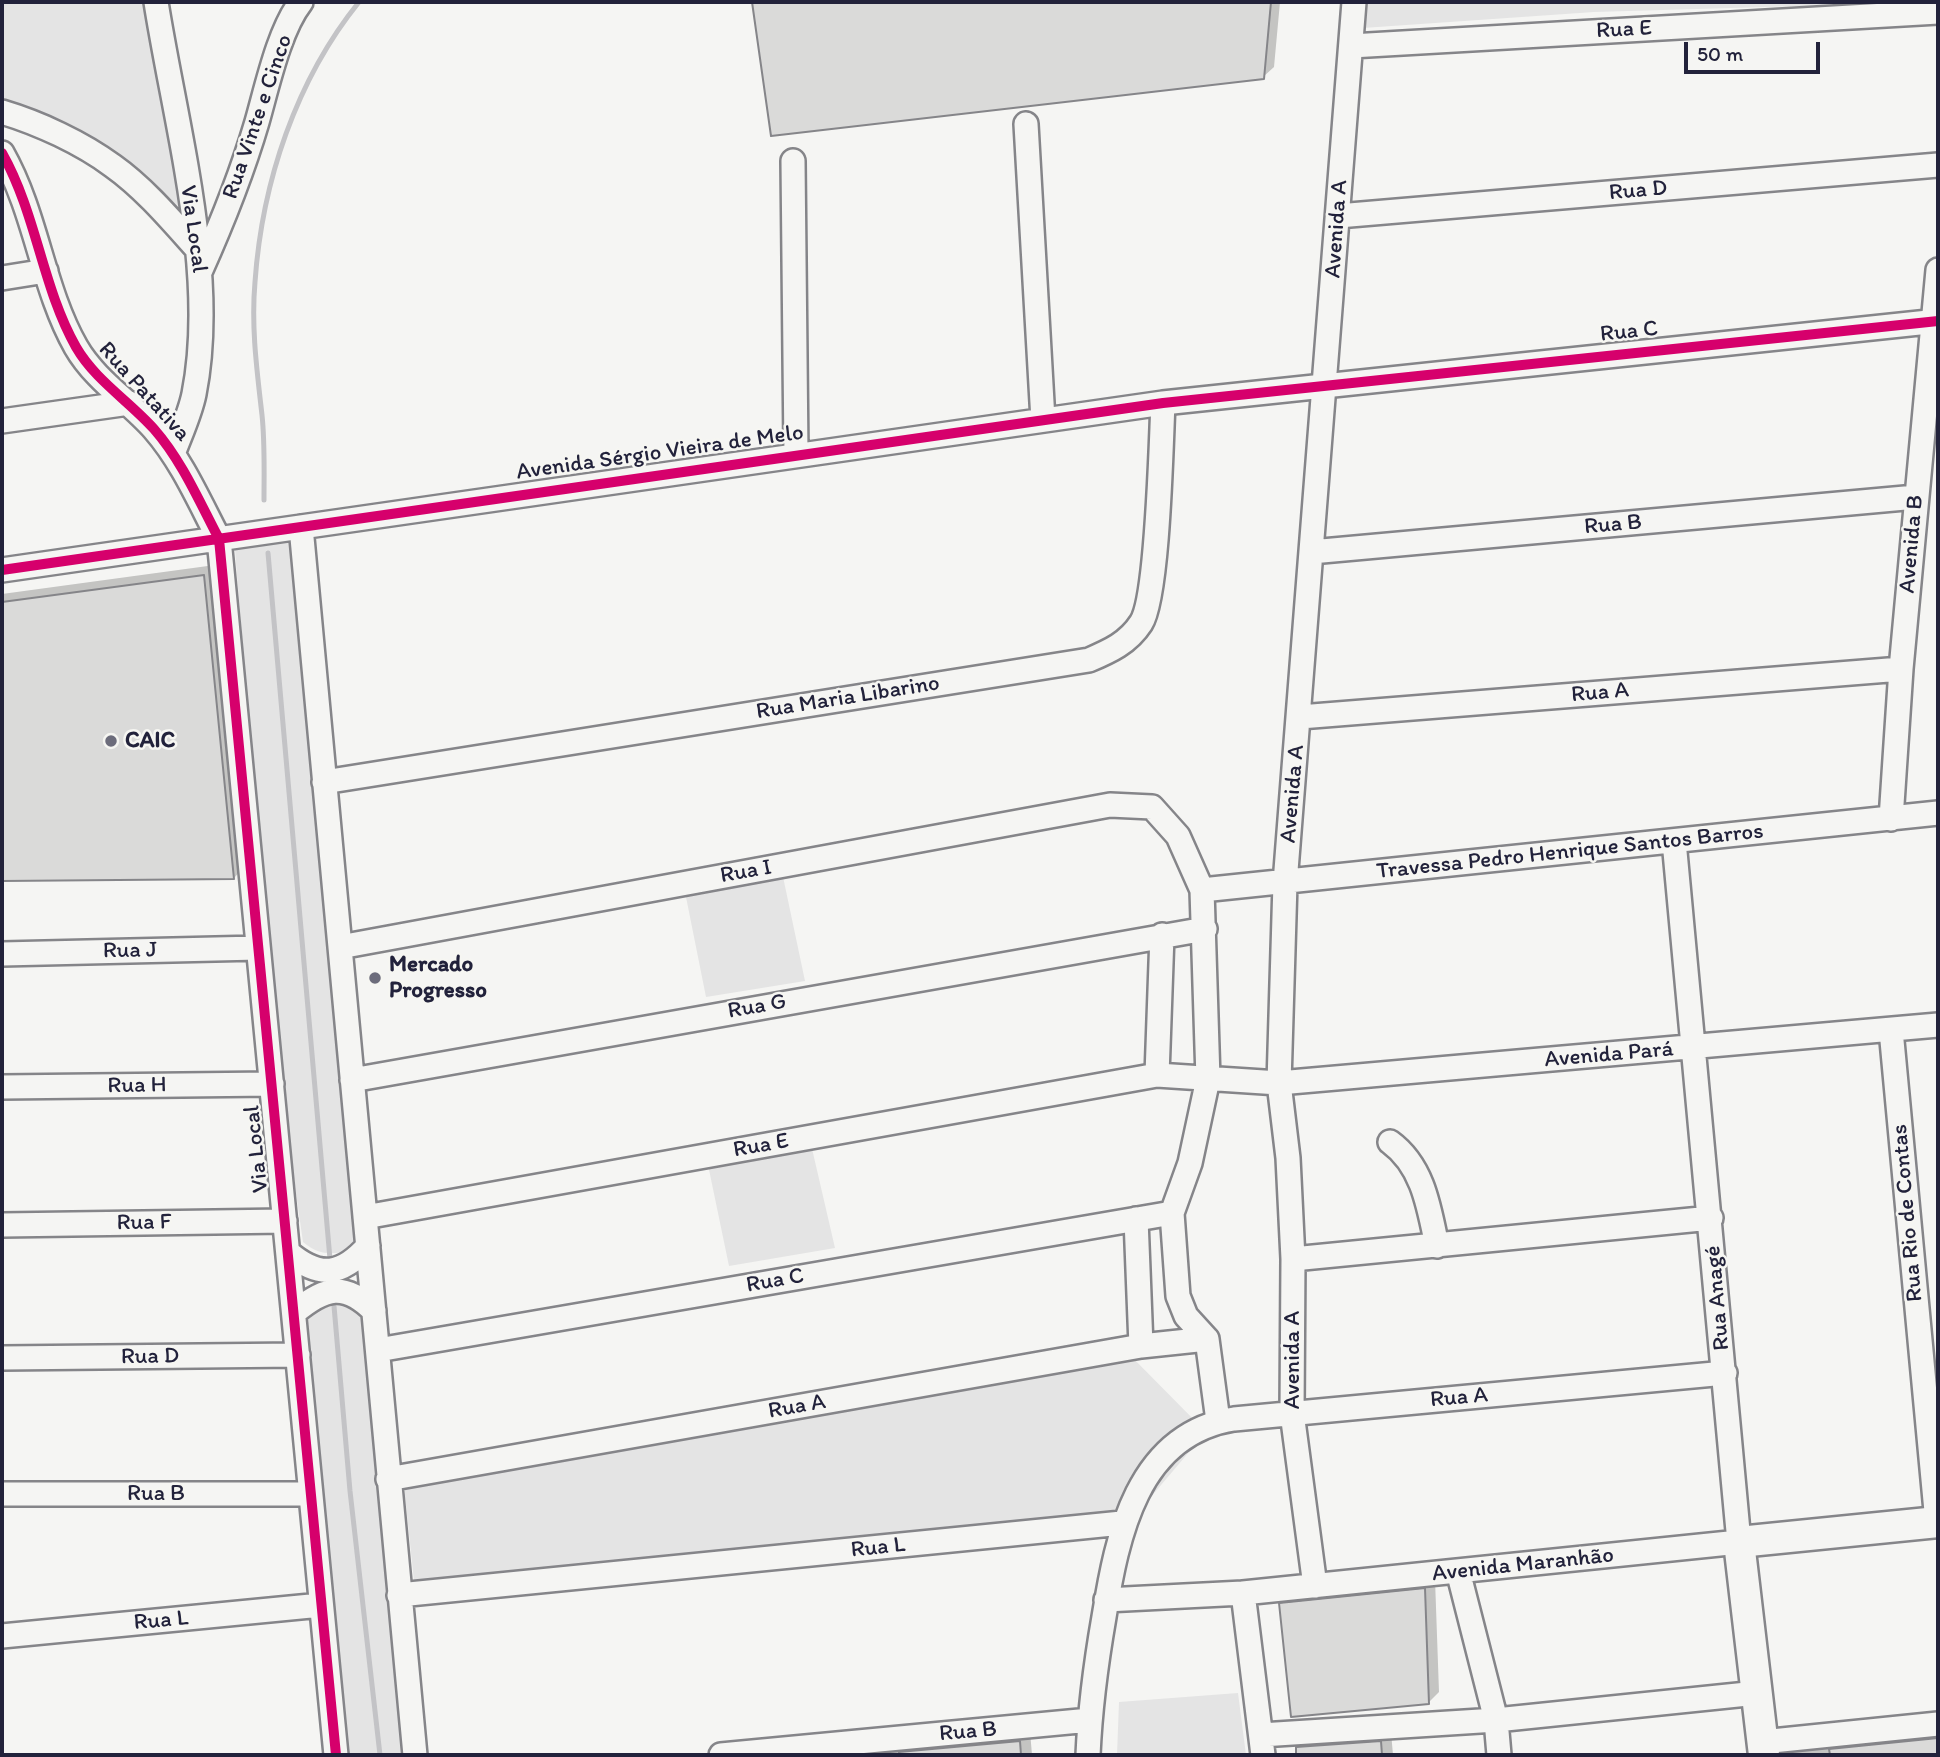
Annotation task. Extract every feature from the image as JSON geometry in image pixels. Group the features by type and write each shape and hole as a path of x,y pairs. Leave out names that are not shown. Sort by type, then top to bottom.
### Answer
{"main road":[{"name":"Avenida Maranhão","path":"1739,1542 1938,1522"},
{"name":"Rua Anagé","path":"1739,1542 1763,1748"}],"street":[{"name":"Via Local","path":"156,2 201,272 202,321 198,375 194,398 173,454"},
{"name":"Rua Vinte e Cinco","path":"201,272 253,136 272,67 301,2"},
{"name":"Avenida A","path":"1315,1586 1292,1413 1293,1259 1288,1158 1279,1083 1285,883 1354,2"},
{"name":"Rua E","path":"1351,46 1938,12"},
{"path":"2,112 71,142 113,166 197,249"},
{"path":"1026,124 1043,420"},
{"name":"Rua Patativa","path":"2,153 22,190 46,271 76,348 99,377 129,403 173,454 219,539"},
{"path":"793,161 796,454"},
{"name":"Rua D","path":"1338,216 1938,165"},
{"name":"Avenida B","path":"1891,819 1901,669 1916,497 1936,322 1938,270"},
{"path":"2,278 46,271"},
{"name":"Rua C","path":"1325,384 1936,322"},
{"name":"Avenida Sérgio Vieira de Melo","path":"2,570 796,454 1163,403 1325,384"},
{"path":"2,421 129,403"},
{"name":"Rua Maria Libarino","path":"324,782 1089,660 1121,646 1142,622 1151,587 1163,403"},
{"name":"Rua B","path":"1311,552 1916,497"},
{"path":"301,527 415,1755"},
{"name":"Via Local","path":"219,539 336,1755"},
{"name":"Rua A","path":"1300,717 1901,669"},
{"name":"Rua I","path":"340,947 1110,805 1152,807 1178,836 1202,890"},
{"name":"Travessa Pedro Henrique Santos Barros","path":"1202,890 1938,813"},
{"name":"Rua Anagé","path":"1674,841 1739,1542"},
{"path":"1202,890 1208,1079 1191,1163 1172,1213 1178,1296 1186,1316 1206,1339 1217,1421"},
{"name":"Rua G","path":"352,1080 1205,929"},
{"path":"1157,1075 1162,935"},
{"name":"Rua J","path":"2,954 258,948"},
{"name":"Avenida Pará","path":"1208,1079 1279,1083 1938,1025"},
{"name":"Rua Rio de Contas","path":"1891,1030 1938,1522"},
{"name":"Rua E","path":"365,1217 1157,1075 1208,1079"},
{"name":"Rua H","path":"2,1087 272,1084"},
{"path":"1390,1142 1413,1163 1429,1204 1437,1246"},
{"name":"Rua C","path":"378,1350 1172,1213"},
{"path":"1293,1259 1711,1218"},
{"path":"1136,1219 1141,1346"},
{"name":"Rua F","path":"2,1225 285,1221"},
{"path":"289,1254 313,1269 325,1271 350,1263 368,1246"},
{"path":"295,1312 316,1297 339,1291 351,1293 374,1311"},
{"name":"Rua A","path":"388,1479 1141,1346 1206,1339"},
{"name":"Rua D","path":"2,1358 298,1355"},
{"name":"Rua A","path":"1122,1523 1137,1491 1154,1466 1194,1430 1217,1421 1725,1373"},
{"name":"Rua B","path":"2,1494 310,1494"},
{"path":"1088,1755 1106,1600 1122,1523"},
{"name":"Rua L","path":"399,1595 1122,1523"},
{"name":"Avenida Maranhão","path":"1106,1600 1243,1593 1739,1542"},
{"path":"1458,1571 1496,1720 1499,1755"},
{"path":"1243,1593 1262,1745 1757,1693"},
{"name":"Rua L","path":"2,1636 321,1605"},
{"name":"Rua B","path":"721,1755 1090,1720"},
{"path":"1763,1748 1938,1724"}],"shaded area":[{"path":"2,2 145,2 184,216 60,145 2,117"},
{"path":"1366,2 1938,2 1594,12 1363,28"},
{"path":"288,537 296,544 357,1235 348,1252 341,1253 319,1251 303,1242 272,988 236,563 235,548 242,544"},
{"path":"782,872 805,981 706,997 685,892"},
{"path":"810,1140 835,1248 729,1266 707,1160"},
{"path":"342,1298 361,1309 370,1333 412,1755 346,1755 302,1325 310,1311"},
{"path":"1125,1350 1206,1432 1139,1511 640,1570 414,1581 404,1486"},
{"path":"1238,1693 1246,1755 1117,1755 1119,1702"}],"building":[{"path":"752,2 1271,2 1264,79 771,136"},
{"name":"CAIC","path":"204,575 234,879 2,881 2,602"},
{"path":"1425,1588 1429,1704 1291,1717 1279,1603"},
{"path":"1938,1738 1938,1755 1830,1755 1829,1749"},
{"path":"1020,1741 1021,1755 899,1755 899,1752"},
{"path":"1381,1741 1382,1755 1296,1755 1296,1747"}],"waterway":[{"path":"264,500 264,436 254,316 255,282 265,207 274,170 300,99 337,32 359,2"},
{"path":"268,553 330,1259"},
{"path":"334,1306 350,1491 380,1755"}],"cycle path":[{"path":"2,153 24,201 55,300 76,347 93,370 164,441 190,482 219,539 336,1755"},
{"path":"2,570 1163,403 1938,321"}],"place":[{"name":"CAIC","path":"111,741"},
{"name":"Mercado Progresso","path":"375,978"}]}
